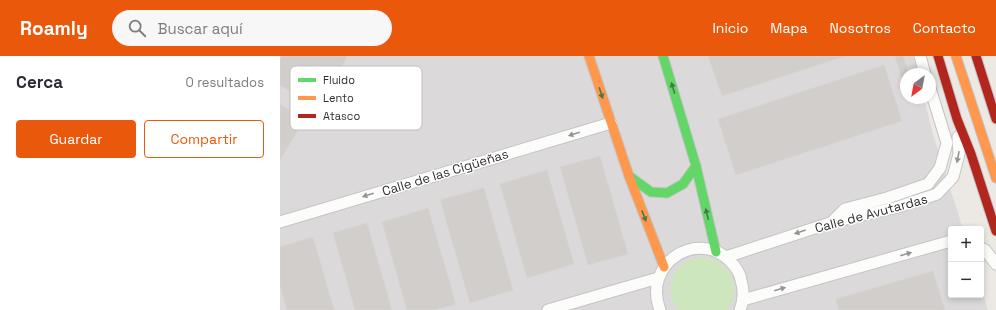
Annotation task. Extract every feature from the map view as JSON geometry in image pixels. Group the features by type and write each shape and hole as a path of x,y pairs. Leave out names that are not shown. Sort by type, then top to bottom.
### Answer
{"main road":[{"path":"589,56 628,176 664,267"},
{"path":"664,56 721,254"},
{"path":"938,56 957,118 972,154 996,231"},
{"path":"956,56 996,178"},
{"path":"976,56 996,119"},
{"path":"985,56 996,103"},
{"path":"628,176 651,192 667,193 683,184 696,166"}],"street":[{"path":"920,56 924,68"},
{"path":"833,222 845,209 887,198 928,184 940,168 947,143 935,104"},
{"name":"Calle de Avutardas","path":"721,254 833,222 898,207 937,194 953,177 957,162 959,154 957,118"},
{"name":"Calle de las Cigüeñas","path":"280,222 611,123"},
{"path":"660,310 657,302 656,290 658,278 664,267 674,257 687,250 702,248 721,254 734,266 740,276 743,288 742,305 948,242"},
{"path":"984,250 996,264"},
{"path":"548,310 658,278"}],"shaded area":[{"path":"280,56 913,56 916,68 900,68 900,104 926,104 933,134 962,226 948,226 948,298 984,297 988,310 280,310"}],"green space":[{"path":"702,257 712,259 723,265 731,276 734,295 727,310 678,310 674,303 671,296 671,282 677,270 683,264 692,259"}],"building":[{"path":"282,56 347,57 342,66 290,66 290,91 280,85 280,60"},
{"path":"708,56 846,56 722,96"},
{"path":"895,56 903,56 907,68 900,68 900,72"},
{"path":"884,65 902,121 736,175 718,119"},
{"path":"280,104 290,110 290,130 298,130 280,160"},
{"path":"600,156 628,254 588,265 560,167"},
{"path":"547,170 574,264 527,278 500,184"},
{"path":"484,188 513,290 470,303 440,200"},
{"path":"428,208 456,304 434,310 407,310 382,222"},
{"path":"367,223 392,310 355,310 333,233"},
{"path":"313,237 334,310 287,310 280,286 280,247"},
{"path":"933,271 945,310 839,310 836,299"}],"traffic: fast":[{"path":"663,56 696,166 716,252"},
{"path":"629,176 651,192 667,193 683,184 696,166"}],"traffic: slow":[{"path":"589,56 629,176 664,267"},
{"path":"956,56 996,178"}],"traffic: jam":[{"path":"938,56 957,119 971,154 996,231"},
{"path":"976,56 996,119"}]}
